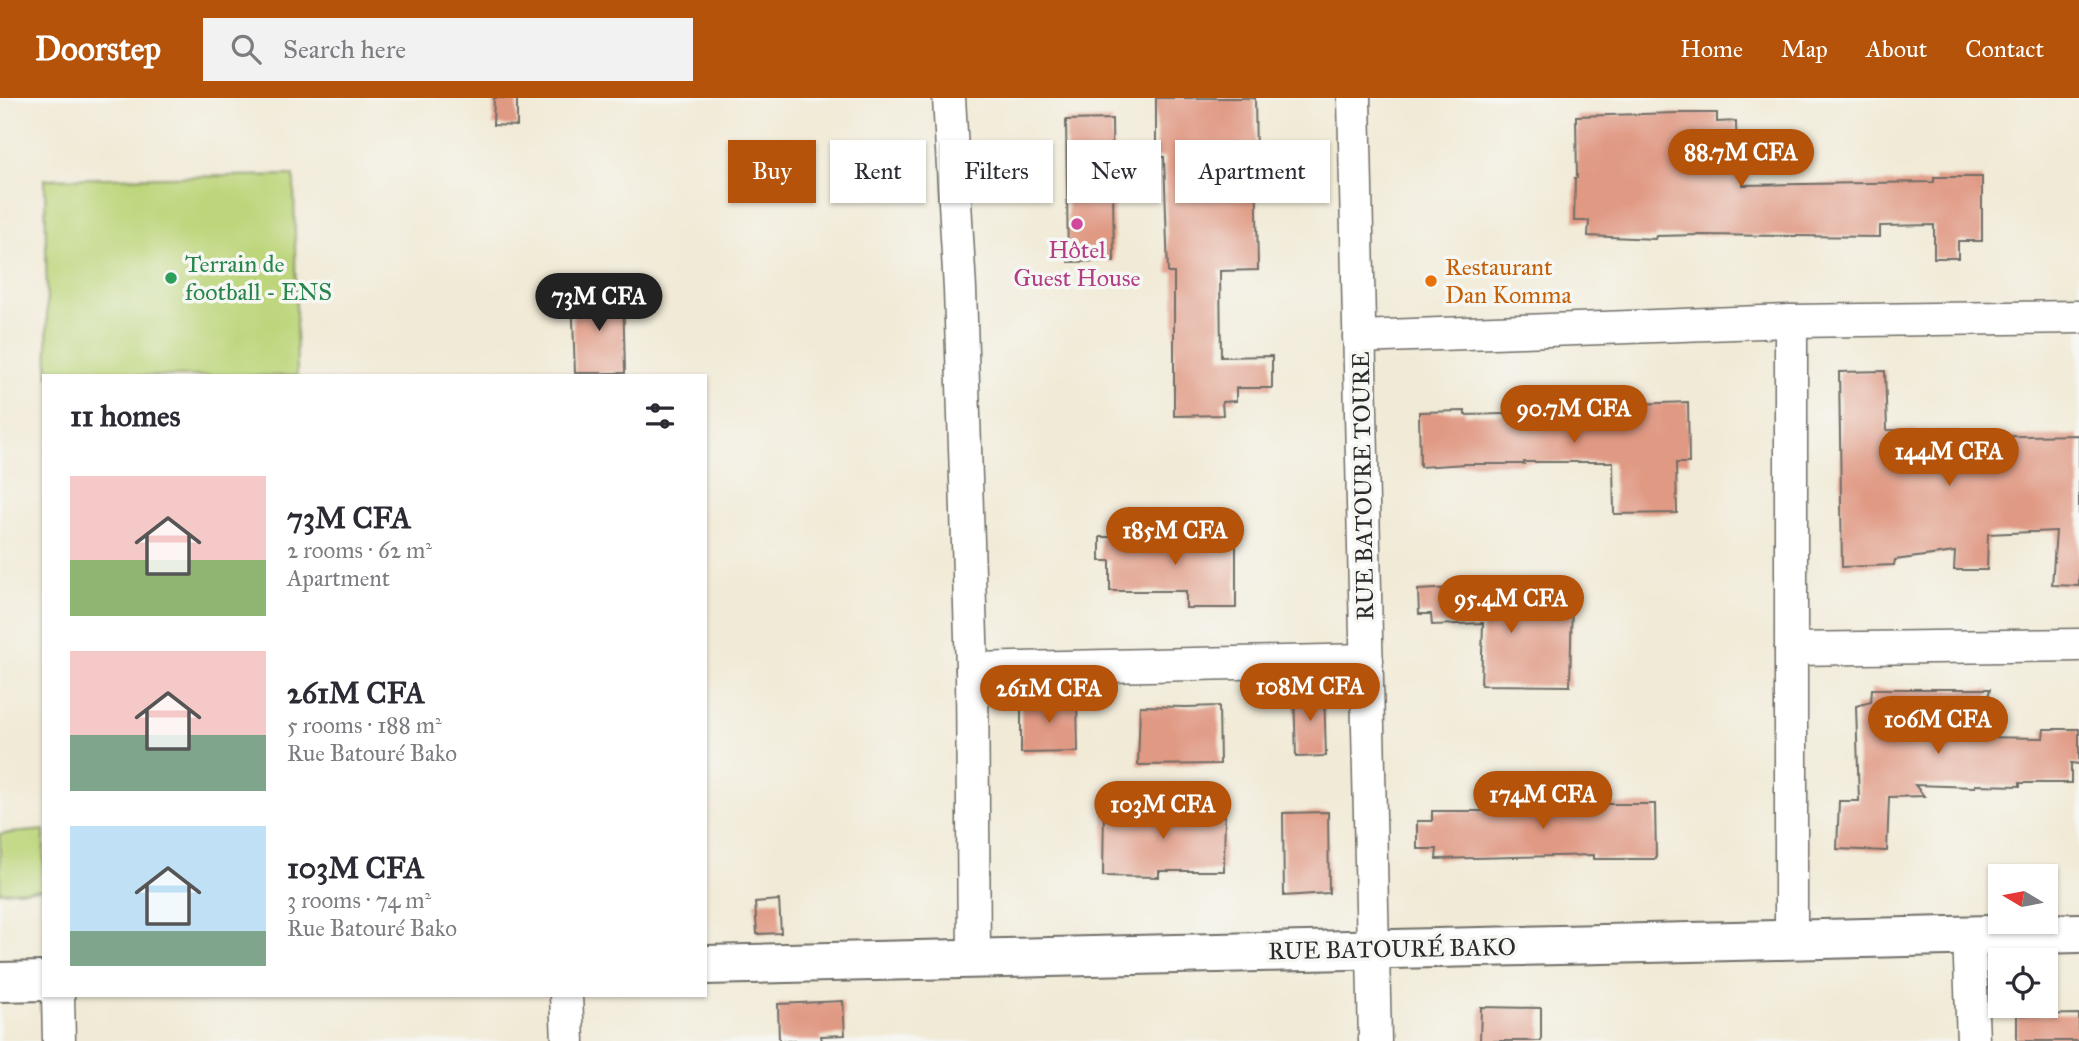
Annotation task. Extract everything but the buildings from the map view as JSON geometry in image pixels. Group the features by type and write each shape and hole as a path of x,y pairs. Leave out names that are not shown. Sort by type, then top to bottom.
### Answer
{"main road":[{"name":"RUE BATOURÉ BAKO","path":"707,965 2079,933"},
{"path":"0,982 42,981"}],"street":[{"path":"949,98 960,289 972,669 974,958"},
{"name":"RUE BATOURE TOURE","path":"1354,98 1376,1041"},
{"path":"1359,337 1791,321 2079,317"},
{"path":"1791,321 1791,939"},
{"path":"1791,649 2079,645"},
{"path":"972,669 1367,660"},
{"path":"1969,935 1973,1041"},
{"path":"58,997 59,1041"},
{"path":"566,997 568,1041"}],"green space":[{"name":"Terrain de football - ENS","path":"294,175 297,374 48,374 45,179"},
{"path":"42,830 42,889 0,892 0,834"}],"place":[{"name":"Hôtel Guest House","path":"1077,224"},
{"name":"Terrain de football - ENS","path":"171,278"},
{"name":"Restaurant Dan Komma","path":"1431,281"}]}
